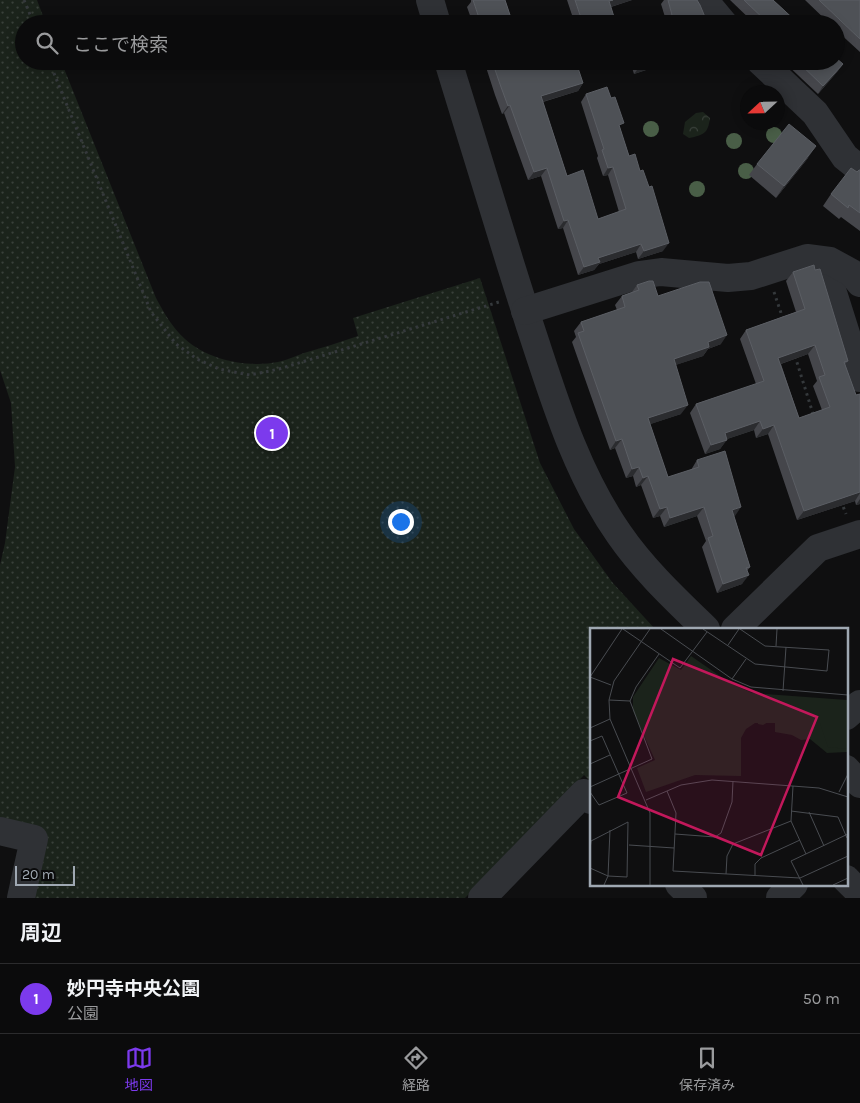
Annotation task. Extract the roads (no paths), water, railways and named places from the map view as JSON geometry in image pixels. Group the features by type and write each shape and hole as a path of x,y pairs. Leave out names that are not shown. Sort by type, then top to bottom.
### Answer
{"street":[{"path":"430,0 434,15"},
{"path":"704,0 716,15"},
{"path":"451,70 563,427 587,481 619,534 659,584 705,628"},
{"path":"769,70 814,113 845,157 860,170"},
{"path":"525,311 639,275 661,272 728,278 751,276 807,258 830,261 852,273 860,283"},
{"path":"860,288 832,288 860,378"},
{"path":"736,628 818,548 856,535"},
{"path":"848,714 860,704"},
{"path":"848,771 860,784"},
{"path":"482,898 584,793 590,799"},
{"path":"0,831 34,839 21,898"},
{"path":"848,881 860,893"},
{"path":"663,898 676,886"},
{"path":"680,886 693,898"},
{"path":"780,898 792,886"}],"place":[{"name":"妙円寺中央公園","path":"272,433"}]}
